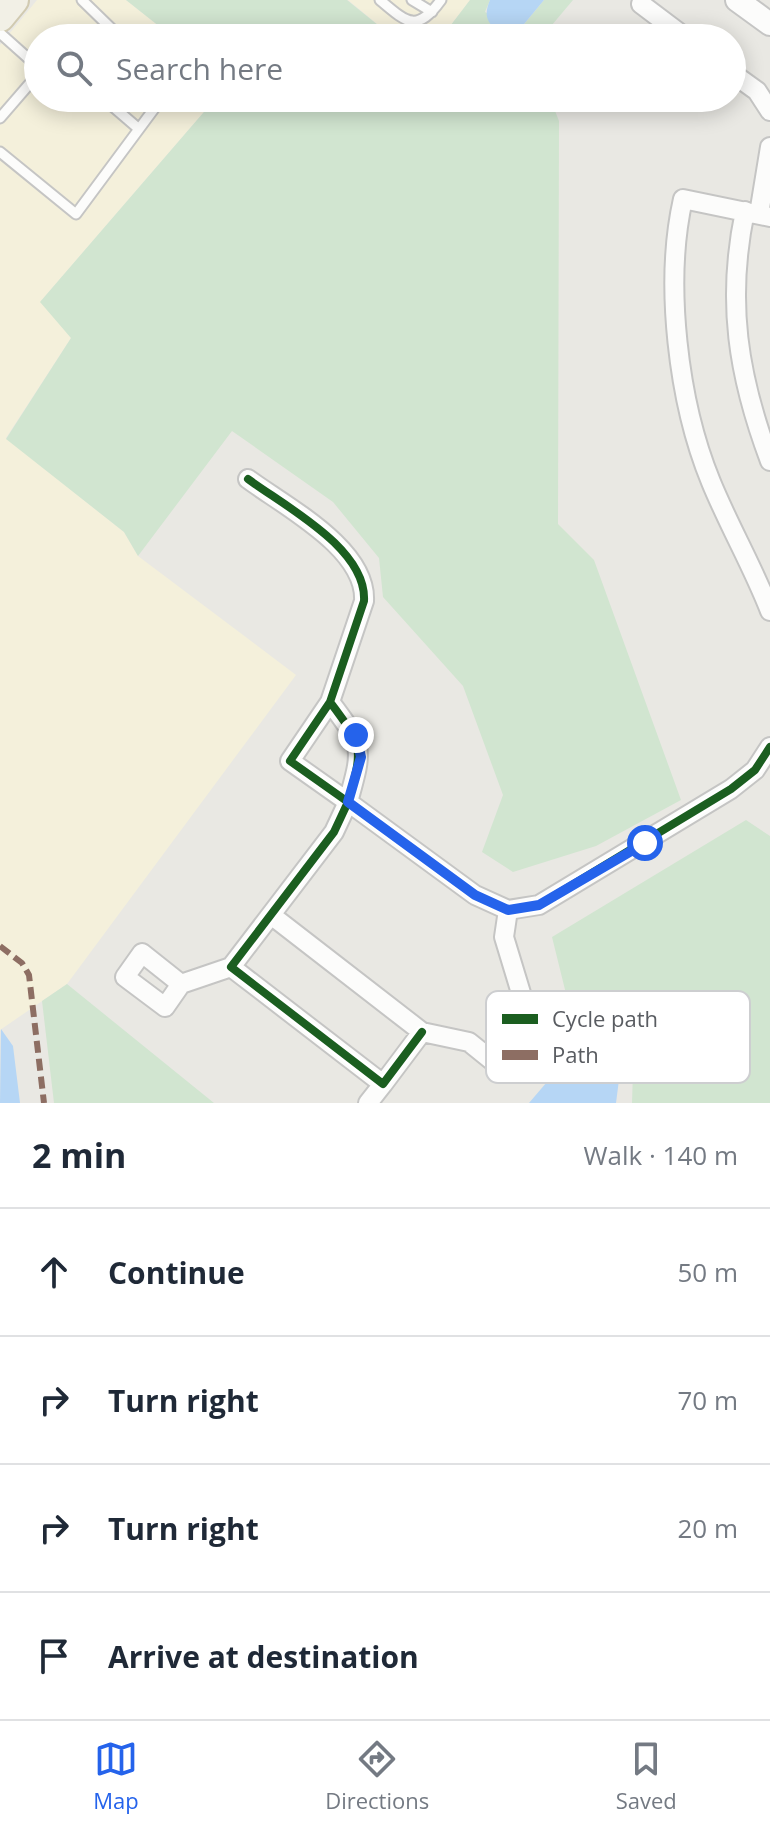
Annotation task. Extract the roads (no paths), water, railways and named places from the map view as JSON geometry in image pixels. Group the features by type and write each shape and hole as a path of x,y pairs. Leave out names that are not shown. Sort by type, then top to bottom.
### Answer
{"main road":[{"path":"0,17 14,0"}],"street":[{"path":"737,0 770,24"},
{"path":"641,4 667,24"},
{"path":"746,83 757,91 770,111"},
{"path":"770,147 758,214 737,248 733,305 741,364 753,417 770,461"},
{"path":"758,214 683,199 677,225 675,311 688,405 710,482 761,563 770,611"},
{"path":"248,479 348,554 365,584 364,601 330,702 290,761 475,895 508,910 539,905 719,797 755,770 770,747"},
{"path":"181,984 231,967 334,832 348,802 361,757 356,735 330,702"},
{"path":"508,910 504,937 520,991"},
{"path":"271,915 422,1032 469,1042 486,1056"},
{"path":"231,967 383,1084"},
{"path":"368,1103 422,1032"}],"lane":[{"path":"82,0 107,24"},
{"path":"380,0 407,21 422,20 441,0"},
{"path":"412,0 432,12"},
{"path":"0,33 24,54"},
{"path":"0,118 24,90"},
{"path":"119,112 139,129"},
{"path":"0,152 76,214 152,112"}],"water":[{"path":"490,0 544,0 524,24 492,24 487,11"},
{"path":"1,1029 13,1046 20,1103 0,1103"},
{"path":"546,1083 619,1083 616,1103 529,1103"}]}
